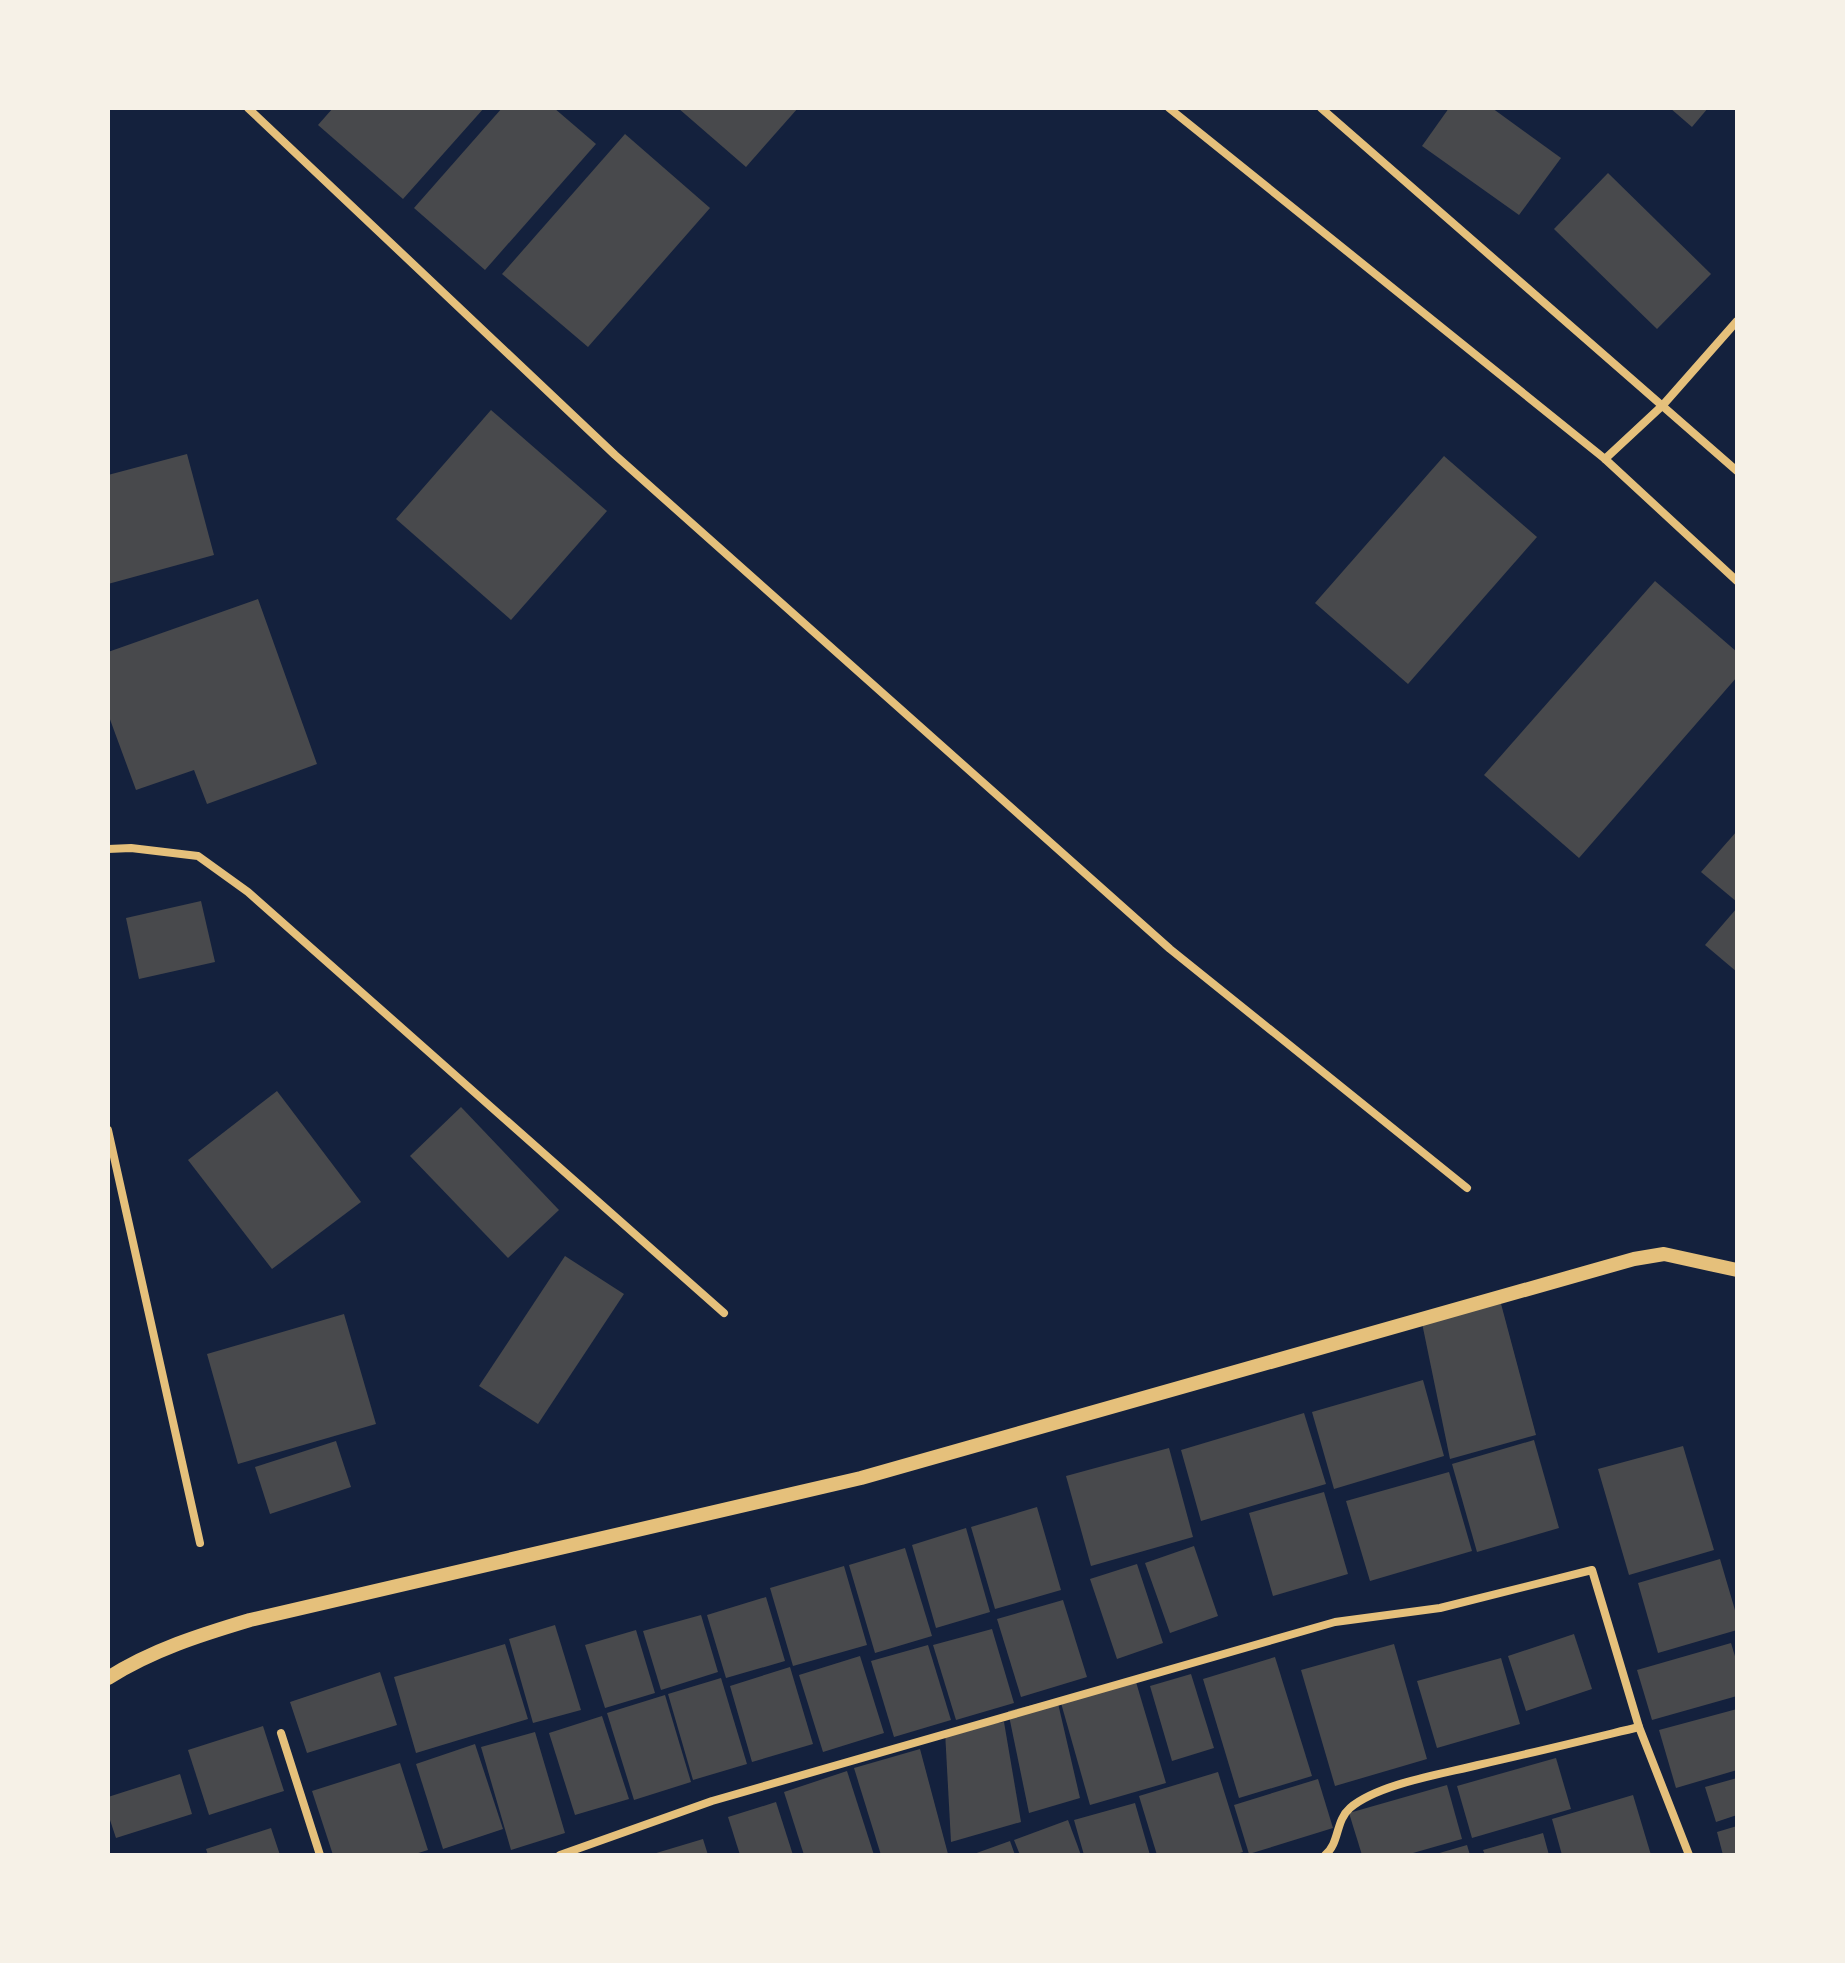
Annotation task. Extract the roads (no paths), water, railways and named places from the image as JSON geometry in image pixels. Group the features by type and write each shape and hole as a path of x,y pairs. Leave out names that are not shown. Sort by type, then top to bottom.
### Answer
{"street":[{"path":"248,108 615,455 1170,949 1467,1188"},
{"path":"1169,108 1605,459 1737,581"},
{"path":"1321,108 1737,471"},
{"path":"1605,459 1663,405 1737,321"},
{"path":"108,849 131,848 198,856 248,892 724,1313"},
{"path":"108,1130 200,1543"},
{"path":"108,1678 130,1664 187,1638 237,1624 861,1478 1634,1259 1664,1254 1737,1270"},
{"path":"560,1855 712,1801 1335,1622 1440,1608 1592,1570 1639,1727 1689,1855"},
{"path":"1325,1855 1334,1848 1339,1825 1348,1809 1366,1798 1410,1781 1639,1727"},
{"path":"281,1733 320,1855"}]}
